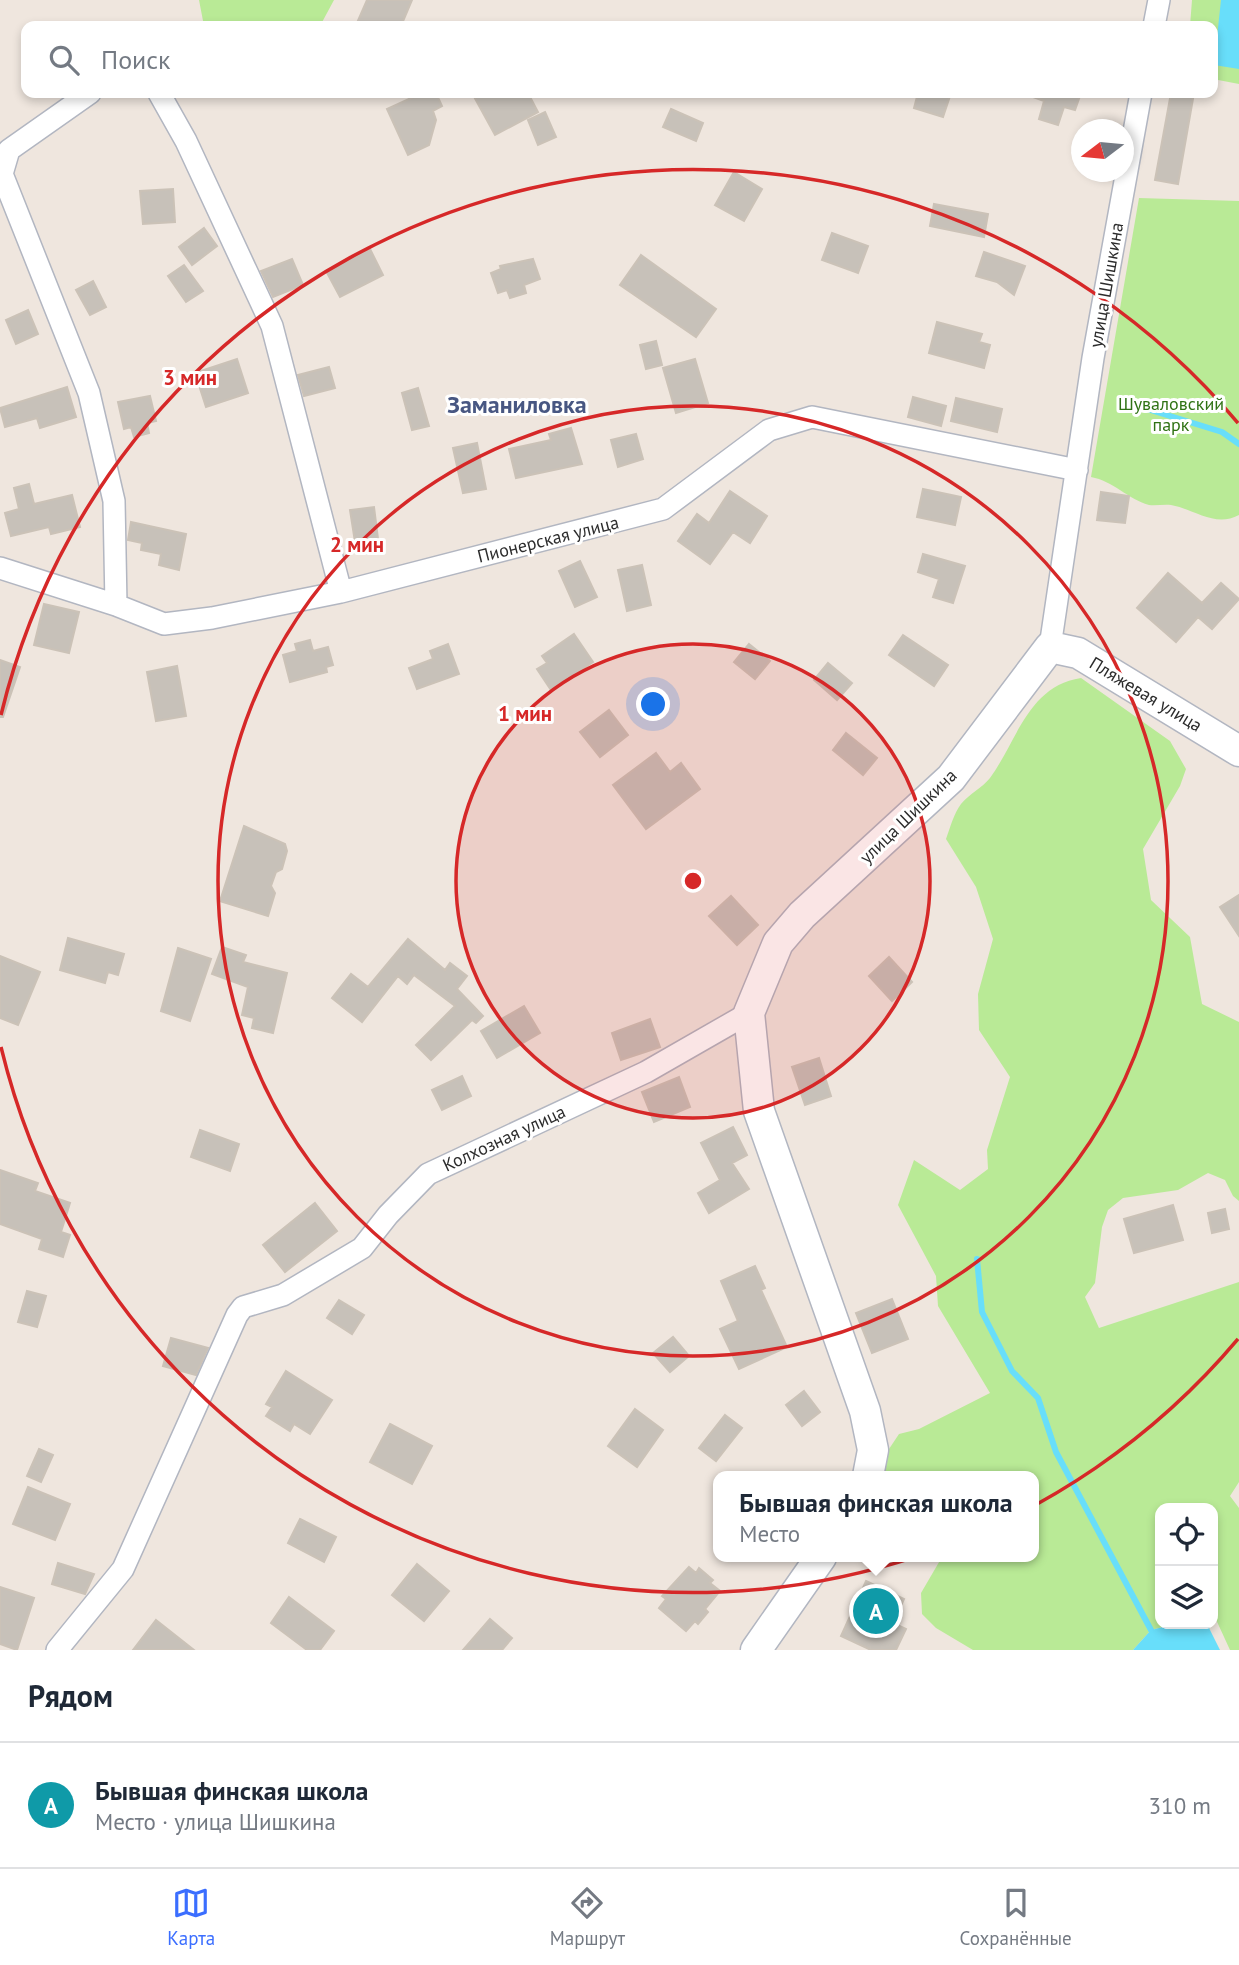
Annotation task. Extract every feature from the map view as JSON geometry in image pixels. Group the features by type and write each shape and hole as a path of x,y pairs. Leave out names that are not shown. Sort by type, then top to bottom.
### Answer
{"street":[{"path":"1155,21 1158,0"},
{"path":"83,98 9,150 2,174 89,393 114,501 116,605"},
{"path":"162,98 186,141 272,326 341,592"},
{"name":"улица Шишкина","path":"869,1471 873,1450 865,1411 760,1111 749,1013 778,943 802,915 951,778 1050,647 1093,358 1140,98"},
{"name":"Пионерская улица","path":"0,568 116,605 164,624 212,618 341,592 663,509 769,430 812,417 1077,470"},
{"name":"Пляжевая улица","path":"1050,647 1078,653 1239,751"},
{"name":"Колхозная улица","path":"57,1650 123,1569 237,1315 243,1307 283,1295 362,1248 388,1215 428,1174 646,1072 749,1013"},
{"path":"755,1650 817,1562"}],"green space":[{"path":"199,0 334,0 323,21 203,21"},
{"path":"1192,0 1239,0 1239,84 1218,80 1218,21 1190,21"},
{"name":"Шуваловский парк","path":"1139,198 1239,201 1239,515 1230,518 1213,519 1171,505 1149,505 1091,477"},
{"path":"1081,678 1170,741 1186,769 1180,786 1143,849 1151,900 1190,937 1202,1004 1239,1022 1239,1201 1233,1196 1225,1180 1208,1173 1178,1190 1123,1198 1108,1210 1102,1227 1095,1283 1085,1297 1099,1328 1239,1282 1239,1482 1230,1496 1239,1508 1239,1650 1230,1650 1218,1624 1218,1503 1155,1503 1155,1629 1133,1650 973,1650 936,1628 922,1614 921,1593 939,1562 1039,1562 1039,1471 879,1471 883,1458 899,1434 919,1429 990,1393 938,1306 936,1276 898,1205 914,1160 960,1190 988,1169 987,1150 1010,1077 979,1030 978,994 993,939 976,887 946,839 964,800 990,778 1026,717 1048,692 1063,683"}],"water":[{"path":"1221,0 1239,0 1239,69 1218,66"},
{"path":"1210,1629 1220,1650 1133,1650 1151,1630"}],"building":[{"path":"367,0 412,0 403,21 358,21"},
{"path":"411,98 438,98 442,106 433,111 436,120 429,145 408,155 387,109"},
{"path":"475,98 531,98 538,112 495,135"},
{"path":"917,98 949,98 943,117 914,108"},
{"path":"1036,98 1079,98 1075,110 1064,107 1058,125 1039,119 1044,101"},
{"path":"1170,98 1193,98 1178,184 1155,180"},
{"path":"671,109 703,123 696,141 663,127"},
{"path":"545,112 556,137 538,145 528,120"},
{"path":"734,172 762,189 744,221 715,205"},
{"path":"173,189 175,222 143,224 140,191"},
{"path":"934,204 988,214 984,237 930,226"},
{"path":"204,228 217,246 192,265 179,247"},
{"path":"832,233 868,246 858,273 822,260"},
{"path":"370,249 383,275 340,297 326,271"},
{"path":"984,252 1025,266 1014,295 997,282 976,276"},
{"path":"641,255 716,309 696,337 620,285"},
{"path":"292,259 303,285 273,297 261,271"},
{"path":"533,259 540,279 524,285 526,293 510,298 507,290 498,293 491,273 501,269 500,266"},
{"path":"184,265 203,291 186,302 168,276"},
{"path":"93,281 106,307 90,315 76,290"},
{"path":"28,310 38,334 16,344 6,320"},
{"path":"937,322 982,334 979,342 990,345 984,368 929,353"},
{"path":"656,341 662,365 646,369 640,345"},
{"path":"237,359 248,393 206,407 195,373"},
{"path":"695,359 708,403 676,413 663,368"},
{"path":"329,367 335,388 304,396 298,375"},
{"path":"67,387 76,417 40,428 37,418 5,427 0,408"},
{"path":"418,388 429,426 412,430 402,393"},
{"path":"150,396 156,421 147,423 149,433 134,437 131,427 124,429 118,402"},
{"path":"913,397 946,406 941,426 908,417"},
{"path":"956,398 1002,409 997,432 951,421"},
{"path":"571,428 582,464 516,478 509,449 551,440 549,434"},
{"path":"636,434 643,459 618,467 611,440"},
{"path":"477,443 486,489 463,493 453,448"},
{"path":"29,484 34,504 72,495 80,527 51,534 49,527 11,536 5,513 19,509 14,488"},
{"path":"923,489 961,497 955,525 917,517"},
{"path":"730,491 767,516 750,543 733,532 710,564 678,541 697,514 709,523"},
{"path":"1101,492 1129,496 1125,523 1097,520"},
{"path":"374,507 378,539 355,542 350,510"},
{"path":"131,522 186,534 179,570 159,565 161,554 141,550 142,543 128,540"},
{"path":"923,554 965,566 953,603 933,597 939,579 918,572"},
{"path":"580,561 597,597 575,607 559,571"},
{"path":"642,565 651,605 627,611 618,570"},
{"path":"1168,573 1202,603 1221,583 1239,599 1212,629 1198,617 1176,642 1137,608"},
{"path":"44,604 79,612 69,653 34,645"},
{"path":"574,634 593,662 551,690 537,669 547,663 542,656"},
{"path":"903,635 948,665 934,686 889,655"},
{"path":"310,640 313,651 328,647 333,665 326,667 327,672 290,682 283,655 297,651 295,644"},
{"path":"448,644 459,674 417,689 409,668 433,659 430,651"},
{"path":"749,644 770,661 755,679 734,662"},
{"path":"0,660 20,667 3,717 0,717"},
{"path":"828,663 852,683 837,700 814,680"},
{"path":"177,666 186,716 156,721 147,672"},
{"path":"609,710 628,735 600,757 580,732"},
{"path":"846,733 877,758 863,775 833,750"},
{"path":"656,753 670,772 681,763 700,789 646,829 613,785"},
{"path":"244,826 285,844 287,851 282,869 276,872 271,886 275,893 268,916 220,901"},
{"path":"1239,895 1239,936 1220,907"},
{"path":"731,896 758,925 737,945 709,916"},
{"path":"68,938 124,954 118,975 108,972 105,983 60,970"},
{"path":"408,939 445,970 450,963 467,976 457,989 483,1016 476,1023 472,1020 431,1060 416,1045 455,1006 414,975 407,984 398,976 362,1022 332,998 351,974 368,987"},
{"path":"222,947 246,955 243,962 287,973 273,1033 252,1028 254,1018 242,1015 248,987 212,974"},
{"path":"178,948 211,959 190,1021 161,1011"},
{"path":"0,956 40,972 18,1025 0,1018"},
{"path":"889,957 912,982 892,1001 869,976"},
{"path":"524,1006 540,1033 497,1058 481,1031"},
{"path":"650,1019 660,1047 621,1060 612,1033"},
{"path":"819,1058 831,1096 805,1105 792,1067"},
{"path":"462,1076 471,1096 442,1110 432,1090"},
{"path":"679,1077 690,1107 654,1122 642,1092"},
{"path":"733,1127 747,1155 732,1163 749,1189 709,1213 698,1193 720,1180 701,1143"},
{"path":"200,1130 239,1144 230,1171 191,1157"},
{"path":"0,1170 38,1183 35,1191 70,1203 61,1232 70,1235 63,1257 39,1249 42,1239 0,1224"},
{"path":"315,1203 337,1231 285,1272 263,1245"},
{"path":"1173,1205 1183,1240 1134,1253 1124,1219"},
{"path":"1225,1209 1229,1229 1212,1233 1208,1213"},
{"path":"755,1266 765,1288 761,1290 787,1347 739,1369 720,1329 738,1321 721,1281"},
{"path":"27,1291 46,1296 37,1327 18,1322"},
{"path":"892,1299 908,1339 872,1353 856,1313"},
{"path":"339,1300 364,1315 352,1334 327,1318"},
{"path":"673,1337 689,1356 670,1372 653,1353"},
{"path":"171,1338 208,1348 196,1375 163,1366"},
{"path":"286,1371 332,1400 310,1434 294,1424 290,1431 266,1416 272,1407 266,1404"},
{"path":"804,1391 820,1412 802,1426 786,1405"},
{"path":"635,1409 663,1430 637,1467 608,1446"},
{"path":"725,1415 742,1428 716,1461 699,1448"},
{"path":"390,1424 432,1446 412,1484 370,1462"},
{"path":"39,1449 53,1455 41,1482 27,1476"},
{"path":"28,1487 70,1504 55,1540 13,1524"},
{"path":"300,1519 336,1537 324,1562 288,1543"},
{"path":"58,1563 94,1574 85,1594 52,1584"},
{"path":"417,1564 449,1591 424,1621 392,1595"},
{"path":"689,1567 696,1573 699,1568 713,1580 710,1583 720,1591 705,1609 708,1612 698,1624 695,1621 686,1631 659,1608 666,1599 662,1596"},
{"path":"866,1581 904,1599 893,1623 906,1629 896,1650 871,1650 841,1636"},
{"path":"0,1587 34,1598 17,1650 0,1644"},
{"path":"289,1597 334,1631 320,1650 307,1650 271,1623"},
{"path":"490,1619 512,1638 502,1650 463,1650"},
{"path":"156,1620 194,1650 133,1650"}],"waterway":[{"path":"1144,408 1222,432 1239,444"},
{"path":"977,1259 982,1312 1012,1371 1038,1398 1056,1452 1151,1630"}],"place":[{"name":"Бывшая финская школа","path":"876,1611"}],"district":[{"name":"Заманиловка","path":"517,404"}]}
